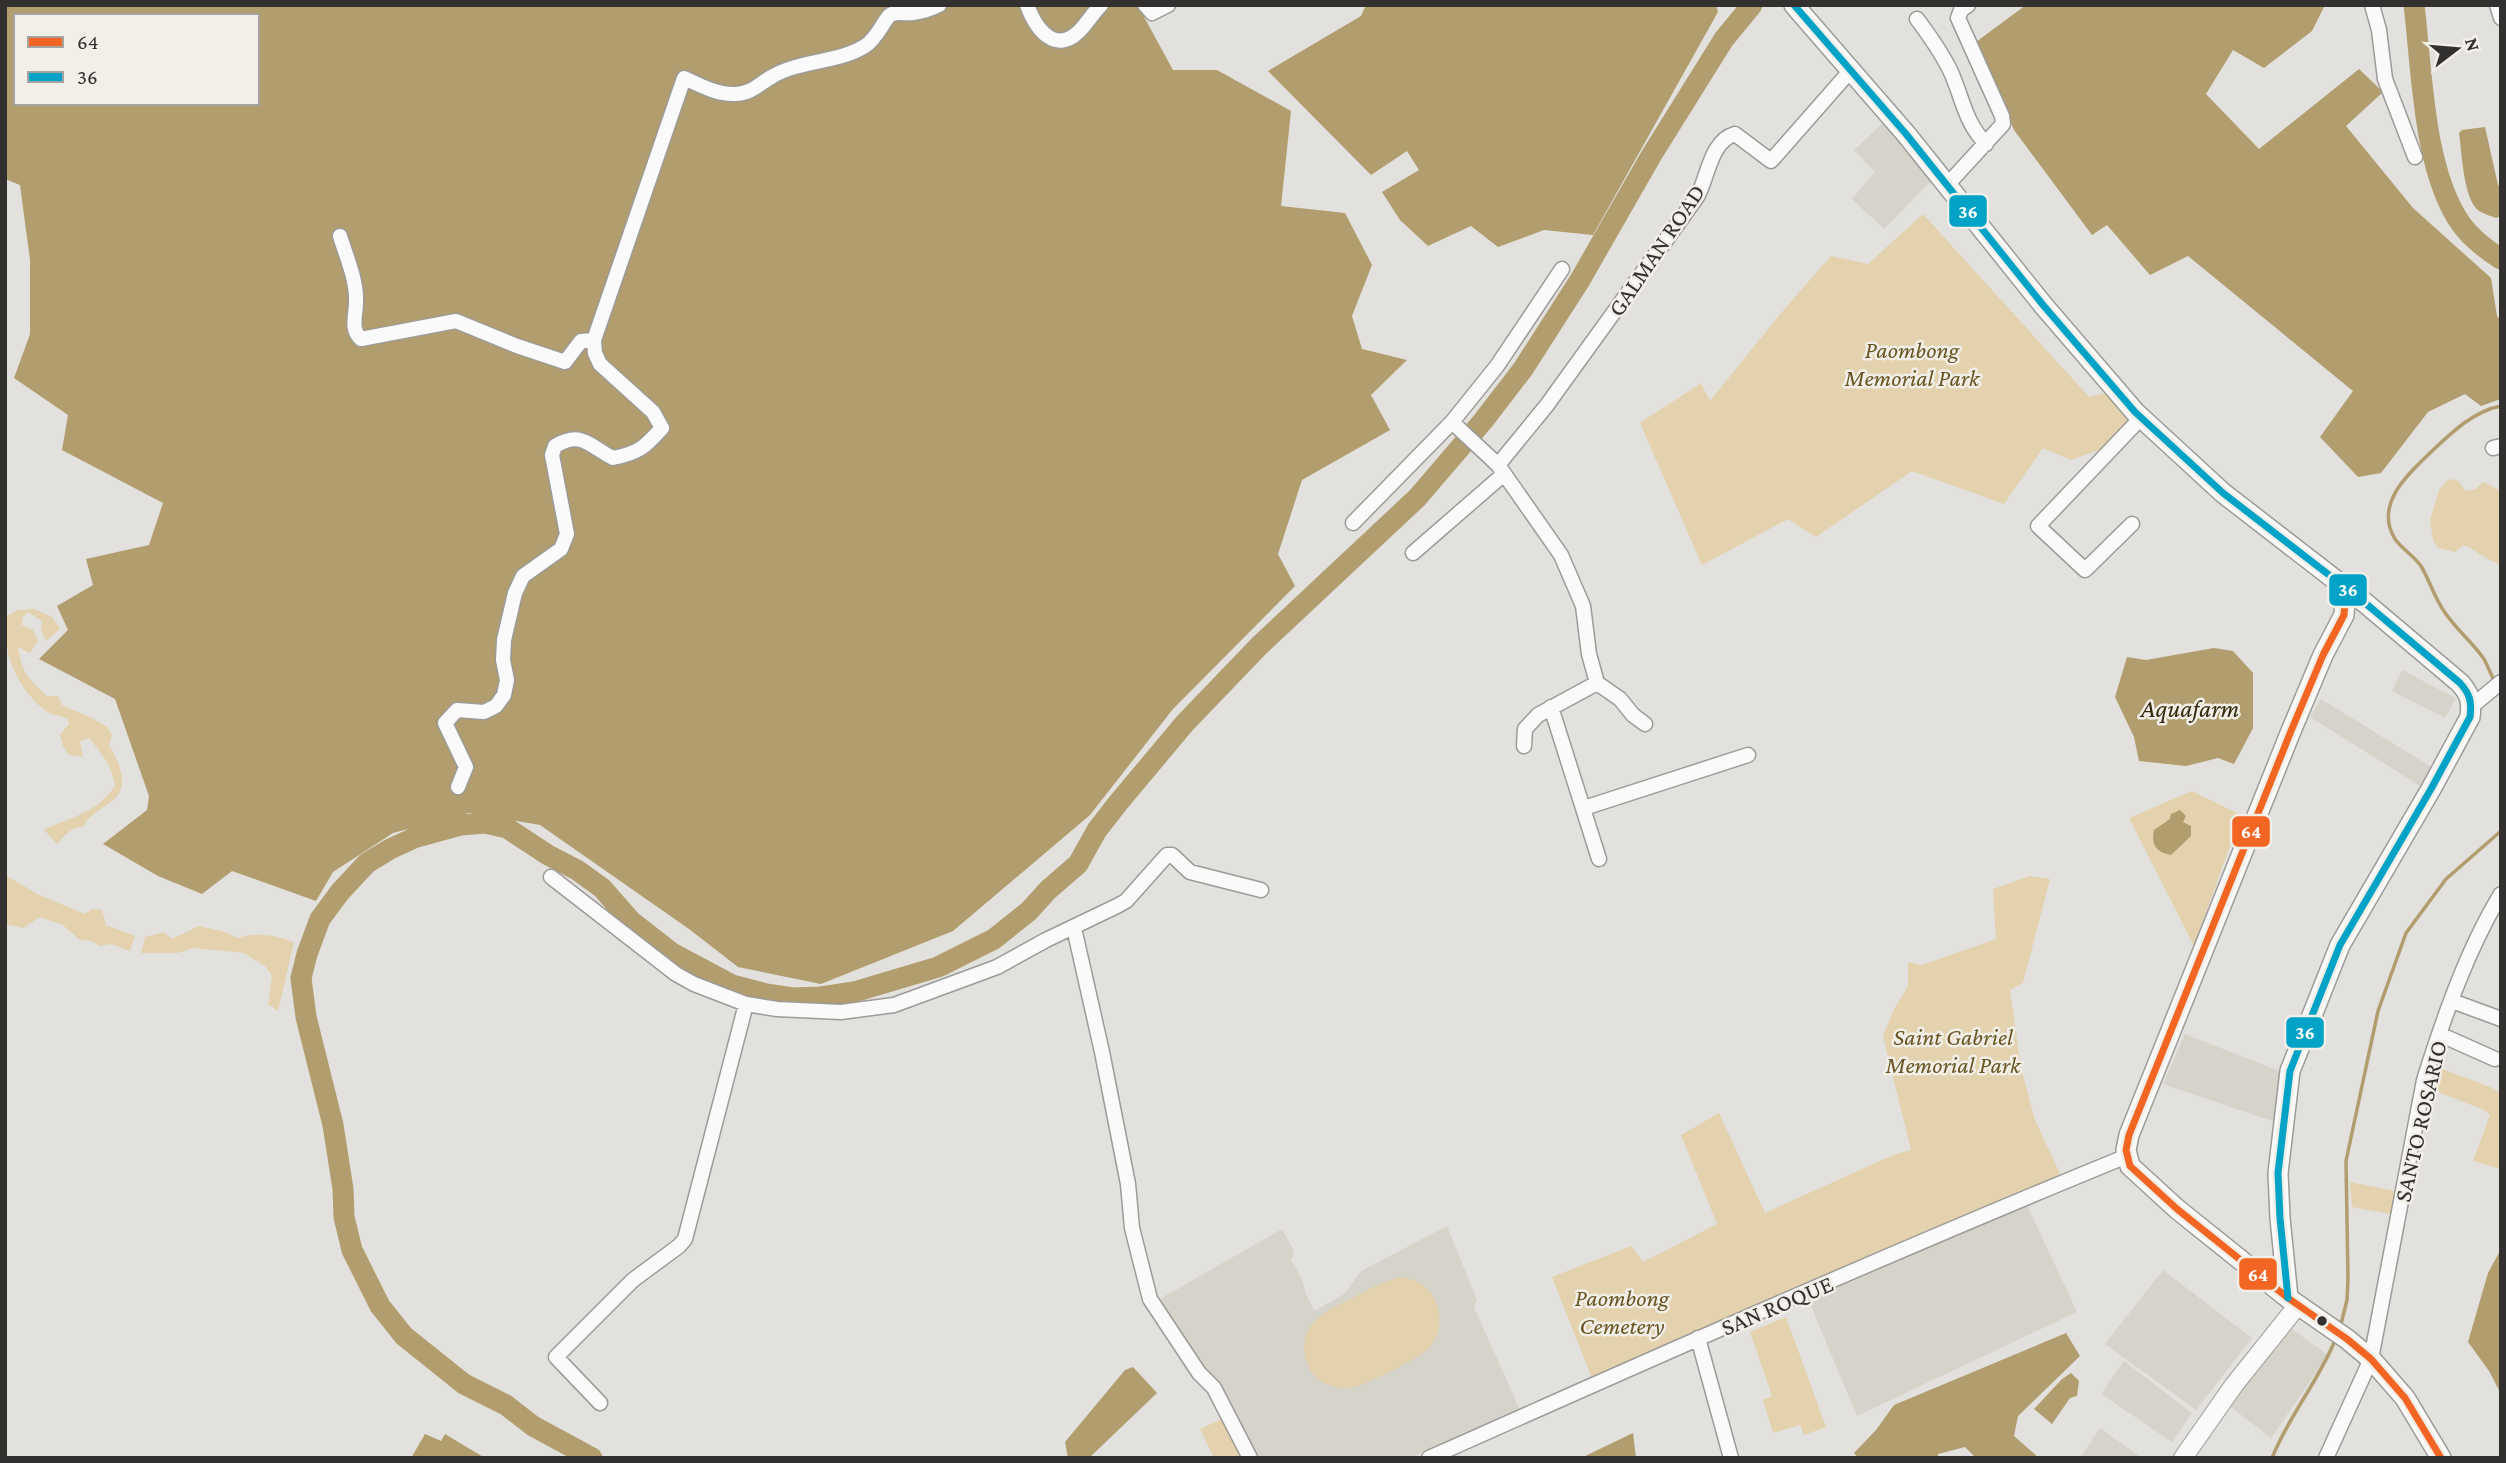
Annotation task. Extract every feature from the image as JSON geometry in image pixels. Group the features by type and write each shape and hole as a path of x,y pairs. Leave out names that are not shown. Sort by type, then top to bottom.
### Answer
{"main road":[{"path":"1798,10 1948,184 2049,312 2141,418 2223,493 2364,602 2460,683 2470,695 2470,716 2431,789 2340,945 2290,1071 2278,1173 2280,1219 2293,1302"},
{"path":"2346,588 2344,615 2323,655 2291,731 2129,1135 2127,1156 2130,1166 2177,1209 2293,1302 2371,1359 2405,1398 2441,1458"},
{"path":"2344,615 2364,602"}],"street":[{"path":"458,787 466,767 445,723 457,710 484,712 496,706 504,695 507,680 503,660 504,640 515,593 523,576 561,549 567,534 552,455 555,446 573,438 582,438 613,458 645,447 662,428 653,412 600,363 595,353 594,340 684,78 726,94 746,93 789,69 862,48 873,40 886,17 892,14 916,13 939,5"},
{"path":"1027,5 1031,18 1046,37 1060,42 1071,38 1082,29 1101,5"},
{"path":"1145,5 1152,13 1168,5"},
{"path":"1948,184 2003,124 2002,116 1958,19 1961,10 1968,5"},
{"path":"2372,5 2379,30 2385,79 2415,157"},
{"path":"2497,5 2501,18"},
{"path":"1917,19 1950,71 1972,130 1986,145"},
{"name":"GALMAN ROAD","path":"1501,469 1697,197 1712,157 1727,137 1735,134 1771,161 1851,70"},
{"path":"340,236 353,280 356,302 355,331 361,340 456,321 516,346 565,362 576,344 594,340"},
{"path":"1353,523 1456,426 1562,269"},
{"path":"2132,524 2085,570 2038,526 2141,418"},
{"path":"1456,426 1501,469 1561,555 1583,606 1589,654 1597,683 1620,699 1633,715 1645,724"},
{"path":"1413,553 1501,469"},
{"path":"2472,706 2501,682"},
{"path":"1524,746 1525,730 1538,715 1597,683"},
{"path":"1551,706 1600,859"},
{"path":"1584,808 1748,755"},
{"path":"551,877 676,974 694,984 746,1004 820,1012 894,1005 998,967 1126,901 1167,855 1172,855 1190,872 1261,890"},
{"name":"SANTO ROSARIO","path":"2326,1458 2371,1359 2424,1080 2452,1001 2482,930 2501,894"},
{"path":"1074,928 1128,1184 1132,1228 1150,1299 1199,1373 1214,1388 1250,1458"},
{"path":"2452,1001 2501,1019"},
{"path":"600,1403 556,1357 633,1280 685,1239 746,1004"},
{"path":"2439,1034 2495,1059"},
{"name":"SAN ROQUE","path":"1429,1458 1698,1338 2127,1156"},
{"path":"2183,1458 2293,1302"},
{"path":"1698,1338 1731,1458"}],"shaded area":[{"path":"1885,121 1934,178 1884,229 1852,199 1875,172 1854,150"},
{"path":"2402,670 2456,698 2445,718 2392,691"},
{"path":"2321,699 2433,768 2422,787 2310,717"},
{"path":"2185,1034 2284,1073 2275,1122 2163,1084"},
{"path":"2026,1203 2077,1312 1857,1416 1808,1299"},
{"path":"1447,1226 1477,1300 1474,1307 1519,1408 1410,1458 1253,1458 1222,1397 1221,1385 1204,1374 1158,1300 1282,1229 1294,1251 1291,1260 1302,1279 1314,1311 1344,1294 1361,1271"},
{"path":"2163,1270 2252,1338 2196,1410 2105,1344"},
{"path":"2285,1324 2328,1355 2271,1438 2227,1404"},
{"path":"2124,1361 2192,1413 2172,1442 2101,1394"},
{"path":"2100,1428 2142,1458 2080,1458"}],"green space":[{"name":"Paombong Memorial Park","path":"1923,214 2089,397 2105,393 2131,423 2104,448 2071,460 2043,448 2004,504 1912,471 1816,537 1788,519 1702,565 1640,423 1701,383 1710,401 1831,256 1868,264"},
{"path":"2449,479 2459,481 2465,491 2475,489 2484,482 2501,491 2500,564 2463,545 2455,552 2439,548 2433,541 2430,520 2439,490"},
{"path":"34,609 52,617 60,629 46,641 41,631 42,621 28,612 22,618 22,625 33,630 38,641 30,653 18,647 24,669 47,696 58,696 62,705 107,727 112,735 109,745 122,781 118,795 112,801 92,815 83,827 71,830 57,844 44,830 91,809 115,786 109,766 89,738 80,741 83,757 69,755 60,735 69,724 67,718 48,712 36,702 13,669 6,643 7,616 17,610"},
{"path":"2192,791 2241,815 2194,946 2129,818"},
{"path":"5,875 39,895 85,914 92,909 102,910 106,925 135,936 130,951 111,944 100,946 91,941 80,940 63,925 40,917 23,928 5,924"},
{"path":"2030,876 2050,879 2023,983 2010,990 2021,1068 2035,1120 2062,1178 1593,1381 1552,1277 1631,1246 1643,1262 1717,1224 1681,1135 1719,1113 1765,1213 1893,1155 1911,1150 1883,1036 1894,1009 1908,986 1908,962 1922,965 1996,939 1993,889"},
{"path":"199,926 225,932 237,938 266,935 294,942 278,1011 268,1004 272,976 266,967 244,953 194,948 177,953 141,953 145,937 164,932 172,939"},
{"path":"2435,1066 2501,1093 2501,1169 2473,1161 2490,1115 2484,1110 2428,1088"},
{"path":"2350,1182 2395,1191 2391,1214 2352,1207"},
{"path":"1401,1277 1414,1280 1425,1287 1436,1303 1439,1312 1438,1332 1428,1349 1416,1358 1355,1387 1336,1387 1317,1378 1310,1370 1304,1351 1309,1329 1324,1313 1334,1307"},
{"path":"1786,1317 1826,1427 1804,1435 1800,1425 1773,1433 1763,1400 1772,1396 1750,1332"},
{"path":"1222,1419 1241,1458 1214,1458 1200,1429"}],"water":[{"path":"5,5 1167,5 1144,17 1173,70 1217,70 1291,111 1281,206 1345,213 1372,265 1352,316 1362,349 1407,360 1371,395 1390,430 1302,480 1278,554 1295,586 1173,709 1090,815 953,931 821,984 738,967 689,929 540,825 469,813 393,833 333,872 316,901 232,871 202,894 158,876 103,844 147,810 149,796 115,699 39,659 68,630 57,606 93,585 86,559 149,545 163,503 62,450 68,415 14,378 30,334 30,260 20,185 5,179"},
{"path":"1366,5 1716,5 1718,12 1593,235 1544,230 1498,247 1471,226 1428,246 1400,220 1382,192 1419,170 1407,151 1371,175 1268,71 1361,16"},
{"path":"2026,5 2325,5 2312,31 2264,68 2233,50 2206,94 2259,149 2359,69 2383,92 2346,126 2413,208 2491,278 2497,316 2501,320 2501,399 2481,406 2465,394 2428,412 2381,473 2358,477 2320,437 2353,391 2188,256 2150,275 2107,225 2092,235 2014,130 1976,42"},
{"path":"2485,127 2498,185 2501,187 2501,216 2496,218 2479,211 2474,205 2466,186 2462,163 2459,133 2462,130"},
{"name":"Aquafarm","path":"2214,648 2233,651 2253,673 2253,728 2234,764 2218,758 2186,766 2139,761 2134,737 2115,697 2127,657 2146,660"},
{"path":"2180,810 2186,816 2183,822 2191,826 2191,836 2171,855 2166,854 2156,847 2153,840 2154,830 2170,819 2171,814"},
{"path":"2501,1249 2501,1394 2489,1371 2468,1342 2488,1273"},
{"path":"2066,1333 2080,1356 2018,1416 2014,1436 2039,1458 1976,1458 1965,1447 1938,1454 1938,1458 1858,1458 1854,1453 1876,1430 1894,1405"},
{"path":"1133,1367 1157,1393 1089,1458 1068,1458 1065,1442 1125,1370"},
{"path":"2071,1373 2079,1381 2077,1396 2070,1398 2052,1424 2034,1409"},
{"path":"1633,1433 1636,1458 1581,1458"},
{"path":"425,1434 441,1441 445,1434 485,1458 411,1458"}],"waterway":[{"path":"592,1458 533,1426 506,1405 464,1384 404,1336 380,1306 352,1250 344,1217 343,1189 333,1125 306,1017 301,978 320,919 340,892 367,863 390,849 414,838 461,825 485,823 507,828 577,870 602,888 631,921 672,953 732,985 766,994 793,998 854,992 938,967 994,939 1029,911 1078,864 1097,830 1185,723 1259,646 1417,498 1483,421 1523,369 1580,280 1651,156 1724,39 1752,5"},
{"path":"2414,5 2426,119 2439,176 2448,202 2461,224 2479,243 2501,259"},
{"path":"2495,683 2484,659 2442,609 2421,566 2395,539 2388,514 2396,491 2403,481 2446,438 2462,424 2501,406"},
{"path":"461,825 462,810"},
{"path":"2340,1328 2347,1300 2348,1279 2346,1161 2378,1011 2406,933 2446,879 2501,831"},
{"path":"2272,1458 2336,1338"}],"transit line":[{"name":"36","path":"1794,5 1906,134 2043,305 2135,412 2223,493 2364,602 2460,683 2468,695 2470,717 2340,945 2290,1071 2278,1173 2288,1298"},
{"name":"64","path":"2346,588 2344,615 2323,655 2291,731 2129,1135 2126,1150 2130,1166 2177,1209 2288,1298 2371,1359 2405,1398 2441,1458"}],"park label":[{"name":"Saint Gabriel Memorial Park","path":"1953,1050"},
{"name":"Paombong Cemetery","path":"1622,1311"}]}
